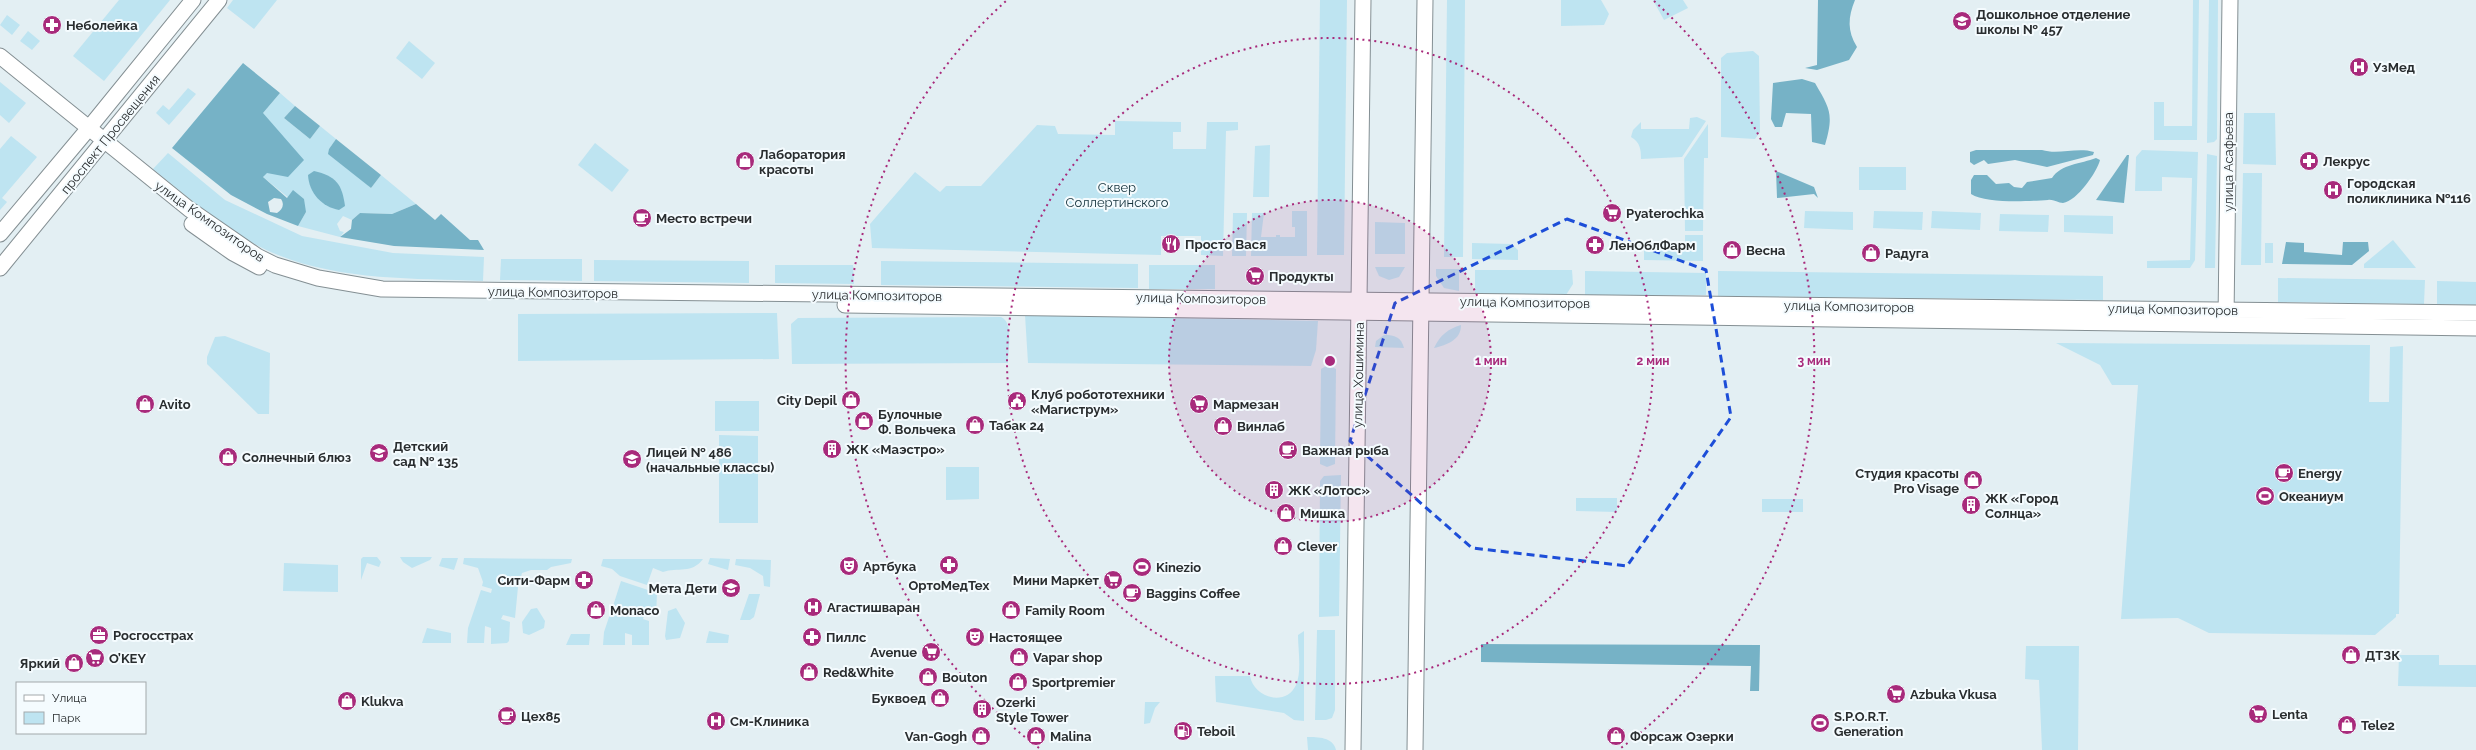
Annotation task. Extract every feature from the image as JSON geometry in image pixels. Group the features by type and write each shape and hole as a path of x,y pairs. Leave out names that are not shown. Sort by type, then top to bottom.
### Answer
{"street":[{"name":"проспект Просвещения","path":"0,234 193,0"},
{"name":"проспект Просвещения","path":"0,268 219,0"},
{"name":"улица Хошимина","path":"1353,750 1363,0"},
{"path":"1415,750 1425,0"},
{"name":"улица Асафьева","path":"2226,317 2230,0"},
{"name":"улица Композиторов","path":"0,56 102,144 189,209 257,256 275,265 318,278 382,289 1421,307 2226,317 2476,313"},
{"name":"улица Композиторов","path":"0,67 86,131"},
{"name":"улица Композиторов","path":"2226,317 2476,328"}],"highlighted area":[{"path":"1567,219 1706,270 1731,417 1627,566 1472,548 1350,441 1395,303"}],"green space":[{"path":"119,0 170,0 104,81 73,56"},
{"path":"233,0 277,0 254,29 227,8"},
{"path":"1320,0 1347,0 1344,255 1317,255"},
{"path":"1447,0 1465,0 1463,257 1444,257"},
{"path":"1561,0 1601,0 1609,14 1604,25 1561,26"},
{"path":"1653,0 1683,0 1688,8 1664,20"},
{"path":"2193,0 2199,0 2197,140 2154,140 2154,102 2164,102 2164,126 2192,126"},
{"path":"2209,0 2218,0 2217,139 2214,142 2207,143"},
{"path":"7,15 20,25 12,35 0,25"},
{"path":"28,31 40,41 32,50 20,41"},
{"path":"409,41 435,63 422,79 396,58"},
{"path":"1753,51 1759,56 1760,132 1755,139 1721,137 1721,58 1727,53"},
{"path":"0,82 26,103 9,123 0,115"},
{"path":"188,88 196,94 169,125 156,113 163,105 169,110"},
{"path":"280,93 295,106 284,118 310,139 320,126 336,139 329,149 371,188 381,175 416,204 392,214 360,213 352,220 343,216 337,224 340,231 344,232 340,237 298,226 306,212 263,177 266,172 263,113"},
{"path":"2244,113 2275,113 2276,165 2243,164"},
{"path":"1697,117 1706,121 1682,157 1641,159 1639,146 1631,137 1633,130 1641,122 1641,129 1689,129 1690,118"},
{"name":"Сквер Соллертинского","path":"1115,121 1181,122 1181,132 1173,132 1173,149 1206,149 1207,122 1238,122 1238,130 1226,131 1223,256 1201,255 1201,236 1161,236 1161,255 872,248 870,224 915,172 940,192 946,186 981,186 1037,125 1055,126 1058,134 1115,135"},
{"path":"1708,124 1708,158 1704,158 1703,231 1685,231 1684,159"},
{"path":"11,136 37,157 2,198 7,202 0,210 0,149"},
{"path":"595,143 629,170 612,192 578,165"},
{"path":"1270,145 1269,197 1253,197 1255,146"},
{"path":"2142,150 2198,152 2195,260 2190,268 2147,268 2147,261 2190,260 2192,178 2162,177 2162,191 2135,191 2136,157"},
{"path":"168,153 225,200 302,236 393,253 484,257 483,281 379,277 353,274 328,270 278,255 245,238 213,217 153,169"},
{"path":"2207,154 2217,156 2215,268 2205,268"},
{"path":"1859,167 1906,167 1906,190 1859,190"},
{"path":"2243,173 2262,173 2261,265 2241,265"},
{"path":"1292,211 1307,211 1307,256 1251,256 1252,213 1264,213 1261,237 1276,237 1276,235 1280,235 1280,237 1295,237 1295,227 1292,227"},
{"path":"1805,211 1853,212 1853,230 1804,228"},
{"path":"1874,211 1923,212 1922,230 1873,228"},
{"path":"1932,211 1981,213 1980,230 1931,228"},
{"path":"1233,213 1247,213 1246,256 1232,256"},
{"path":"2000,214 2049,215 2048,232 1999,231"},
{"path":"2064,215 2113,216 2113,234 2064,232"},
{"path":"1375,222 1405,223 1405,254 1375,254"},
{"path":"1685,235 1703,235 1703,261 1644,260 1644,247 1685,247"},
{"path":"2393,240 2416,268 2364,268 2364,264"},
{"path":"1472,243 1511,244 1518,250 1518,260 1472,259"},
{"path":"2265,243 2273,243 2273,263 2265,263"},
{"path":"501,259 582,259 582,281 500,280"},
{"path":"594,260 749,261 749,283 594,281"},
{"path":"881,261 1138,264 1138,288 881,285"},
{"path":"775,265 853,265 854,284 775,283"},
{"path":"1149,265 1215,265 1215,289 1149,289"},
{"path":"1375,267 1405,267 1399,277 1389,280 1379,276"},
{"path":"1436,269 1459,269 1459,291 1444,288 1436,276"},
{"path":"1475,270 1572,270 1573,284 1566,295 1475,295"},
{"path":"1585,271 1706,273 1706,295 1585,295"},
{"path":"1718,271 2103,276 2103,300 1718,296"},
{"path":"2278,278 2425,280 2424,304 2278,302"},
{"path":"2437,281 2476,282 2476,305 2437,304"},
{"path":"777,313 779,359 518,361 518,314"},
{"path":"1025,315 1318,321 1316,350 1311,366 1028,363"},
{"path":"1001,317 1008,324 1009,330 1008,363 792,364 791,324 798,318"},
{"path":"1461,325 1459,334 1456,338 1444,345 1434,348 1439,339 1445,333 1452,328"},
{"path":"1384,335 1397,337 1401,341 1404,348 1375,347 1376,341"},
{"path":"225,336 270,353 269,414 258,414 207,364 207,357 215,337"},
{"name":"Океаниум","path":"2056,343 2370,345 2369,402 2389,402 2390,347 2403,346 2399,614 2396,614 2396,617 2375,635 2209,633 2178,618 2121,619 2138,385 2112,385 2100,365"},
{"path":"1328,365 1336,369 1335,464 1327,467 1320,464 1321,369"},
{"path":"715,401 759,401 759,431 715,431"},
{"path":"719,435 758,436 758,523 719,523"},
{"path":"946,467 979,467 979,499 946,500"},
{"path":"1341,475 1339,616 1319,617 1320,481 1324,476"},
{"path":"1576,498 1617,498 1617,512 1576,511"},
{"path":"1762,499 1803,499 1803,512 1762,512"},
{"path":"363,557 377,557 381,562 379,567 367,563 361,580 361,559"},
{"path":"400,557 432,557 430,560 412,568 403,562"},
{"path":"442,558 458,558 454,570 439,566"},
{"path":"464,558 572,559 571,563 551,567 547,570 531,570 522,573 518,587 515,618 503,615 501,619 510,622 509,641 507,643 491,644 491,628 485,626 484,643 467,643 468,628 481,590 491,593 492,589 482,586 483,582 478,568 463,564"},
{"path":"710,558 730,559 728,570 708,564"},
{"path":"603,559 703,559 694,567 684,569 663,572 653,568 647,585 620,576 612,569 601,566"},
{"path":"736,559 771,560 770,587 764,586 763,576 750,568 735,565"},
{"path":"284,563 338,565 338,592 283,591"},
{"path":"621,581 657,593 656,617 645,614 643,619 649,621 649,645 632,645 632,635 625,633 625,645 603,645 604,632 611,611 625,615 626,610 613,606"},
{"path":"749,594 760,594 754,617 750,620 740,620"},
{"path":"537,608 545,621 544,628 529,635 523,633 522,622 531,609"},
{"path":"676,608 685,623 680,638 666,640 665,636 668,611"},
{"path":"427,628 451,633 451,643 422,643"},
{"path":"1317,630 1335,630 1335,710 1332,718 1326,720 1315,720"},
{"path":"709,631 729,635 728,643 706,643"},
{"path":"1304,631 1304,721 1294,720 1284,713 1216,702 1215,676 1250,676 1257,690 1271,697 1278,698 1291,692 1296,685 1299,673 1298,635"},
{"path":"571,634 590,634 589,645 566,645"},
{"path":"2026,646 2079,646 2078,750 2042,750 2039,680 2025,679"},
{"path":"2399,655 2439,655 2439,665 2476,665 2476,687 2398,686"},
{"path":"1145,702 1160,702 1155,708 1150,723 1144,724"},
{"path":"1307,737 1328,740 1332,742 1336,750 1308,750"}],"shaded area":[{"path":"1818,0 1855,0 1850,18 1850,30 1857,47 1849,60 1817,70 1805,68 1817,65"},
{"path":"243,63 280,93 263,113 304,160 288,177 267,173 263,177 287,198 293,190 304,199 306,212 298,226 267,214 231,195 172,148","holes":["274,198 281,199 283,205 280,210 277,213 270,212 268,202"]},
{"path":"1802,79 1815,83 1827,106 1830,119 1825,145 1812,142 1811,114 1786,113 1782,127 1775,127 1771,119 1773,83"},
{"path":"295,106 320,126 310,139 284,118"},
{"path":"336,139 381,175 371,188 328,154 329,149"},
{"path":"1976,150 2042,150 2054,152 2081,150 2094,152 2093,155 2047,167 2015,160 1988,164 1984,160 1974,165 1970,162 1970,152"},
{"path":"2127,155 2129,155 2124,203 2096,200"},
{"path":"2096,158 2100,160 2095,172 2086,185 2074,197 2063,203 2050,200 1997,201 1971,194 1971,180 1974,175 1987,175 1996,184 2009,183 2014,187 2022,188 2027,182 2052,178 2056,173 2066,167"},
{"path":"314,171 328,175 337,182 344,198 345,206 339,210 327,206 318,198 309,182 308,175"},
{"path":"1776,171 1814,187 1818,198 1814,194 1777,198"},
{"path":"416,204 435,220 441,214 470,240 478,240 484,250 394,246 340,237 351,229 352,220 360,213 392,214"},
{"path":"2286,242 2304,243 2304,252 2342,255 2343,242 2368,242 2369,251 2352,265 2282,264"},
{"path":"1481,644 1760,645 1759,691 1750,691 1751,666 1481,662"}],"place":[{"name":"Дошкольное отделение школы № 457","path":"1962,21"},
{"name":"Неболейка","path":"52,25"},
{"name":"УзМед","path":"2359,67"},
{"name":"Лаборатория красоты","path":"745,161"},
{"name":"Лекрус","path":"2309,161"},
{"name":"Городская поликлиника №116","path":"2333,190"},
{"name":"Pyaterochka","path":"1612,213"},
{"name":"Место встречи","path":"642,218"},
{"name":"Просто Вася","path":"1171,244"},
{"name":"ЛенОблФарм","path":"1595,245"},
{"name":"Весна","path":"1732,250"},
{"name":"Радуга","path":"1871,253"},
{"name":"Продукты","path":"1255,276"},
{"name":"City Depil","path":"851,400"},
{"name":"Клуб робототехники «Магиструм»","path":"1017,401"},
{"name":"Avito","path":"145,404"},
{"name":"Мармезан","path":"1199,404"},
{"name":"Булочные Ф. Вольчека","path":"864,421"},
{"name":"Табак 24","path":"975,425"},
{"name":"Винлаб","path":"1223,426"},
{"name":"ЖК «Маэстро»","path":"832,449"},
{"name":"Важная рыба","path":"1288,450"},
{"name":"Детский сад № 135","path":"379,453"},
{"name":"Солнечный блюз","path":"228,457"},
{"name":"Лицей № 486 (начальные классы)","path":"632,459"},
{"name":"Energy","path":"2284,473"},
{"name":"Студия красоты Pro Visage","path":"1973,480"},
{"name":"ЖК «Лотос»","path":"1274,490"},
{"name":"Океаниум","path":"2265,496"},
{"name":"ЖК «Город Солнца»","path":"1971,505"},
{"name":"Мишка","path":"1286,513"},
{"name":"Clever","path":"1283,546"},
{"name":"ОртоМедТех","path":"949,565"},
{"name":"Артбука","path":"849,566"},
{"name":"Kinezio","path":"1142,567"},
{"name":"Сити-Фарм","path":"584,580"},
{"name":"Мини Маркет","path":"1113,580"},
{"name":"Мета Дети","path":"731,588"},
{"name":"Baggins Coffee","path":"1132,593"},
{"name":"Агастишваран","path":"813,607"},
{"name":"Monaco","path":"596,610"},
{"name":"Family Room","path":"1011,610"},
{"name":"Росгосстрах","path":"99,635"},
{"name":"Пиллс","path":"812,637"},
{"name":"Настоящее","path":"975,637"},
{"name":"Avenue","path":"931,652"},
{"name":"ДТЗК","path":"2351,655"},
{"name":"Vapar shop","path":"1019,657"},
{"name":"O’KEY","path":"95,658"},
{"name":"Яркий","path":"74,663"},
{"name":"Red&White","path":"809,672"},
{"name":"Bouton","path":"928,677"},
{"name":"Sportpremier","path":"1018,682"},
{"name":"Azbuka Vkusa","path":"1896,694"},
{"name":"Буквоед","path":"940,698"},
{"name":"Klukva","path":"347,701"},
{"name":"Ozerki Style Tower","path":"982,709"},
{"name":"Lenta","path":"2258,714"},
{"name":"Цех85","path":"507,716"},
{"name":"См-Клиника","path":"716,721"},
{"name":"S.P.O.R.T. Generation","path":"1820,723"},
{"name":"Tele2","path":"2347,725"},
{"name":"Teboil","path":"1183,731"},
{"name":"Van-Gogh","path":"981,736"},
{"name":"Malina","path":"1036,736"},
{"name":"Форсаж Озерки","path":"1616,736"}]}
